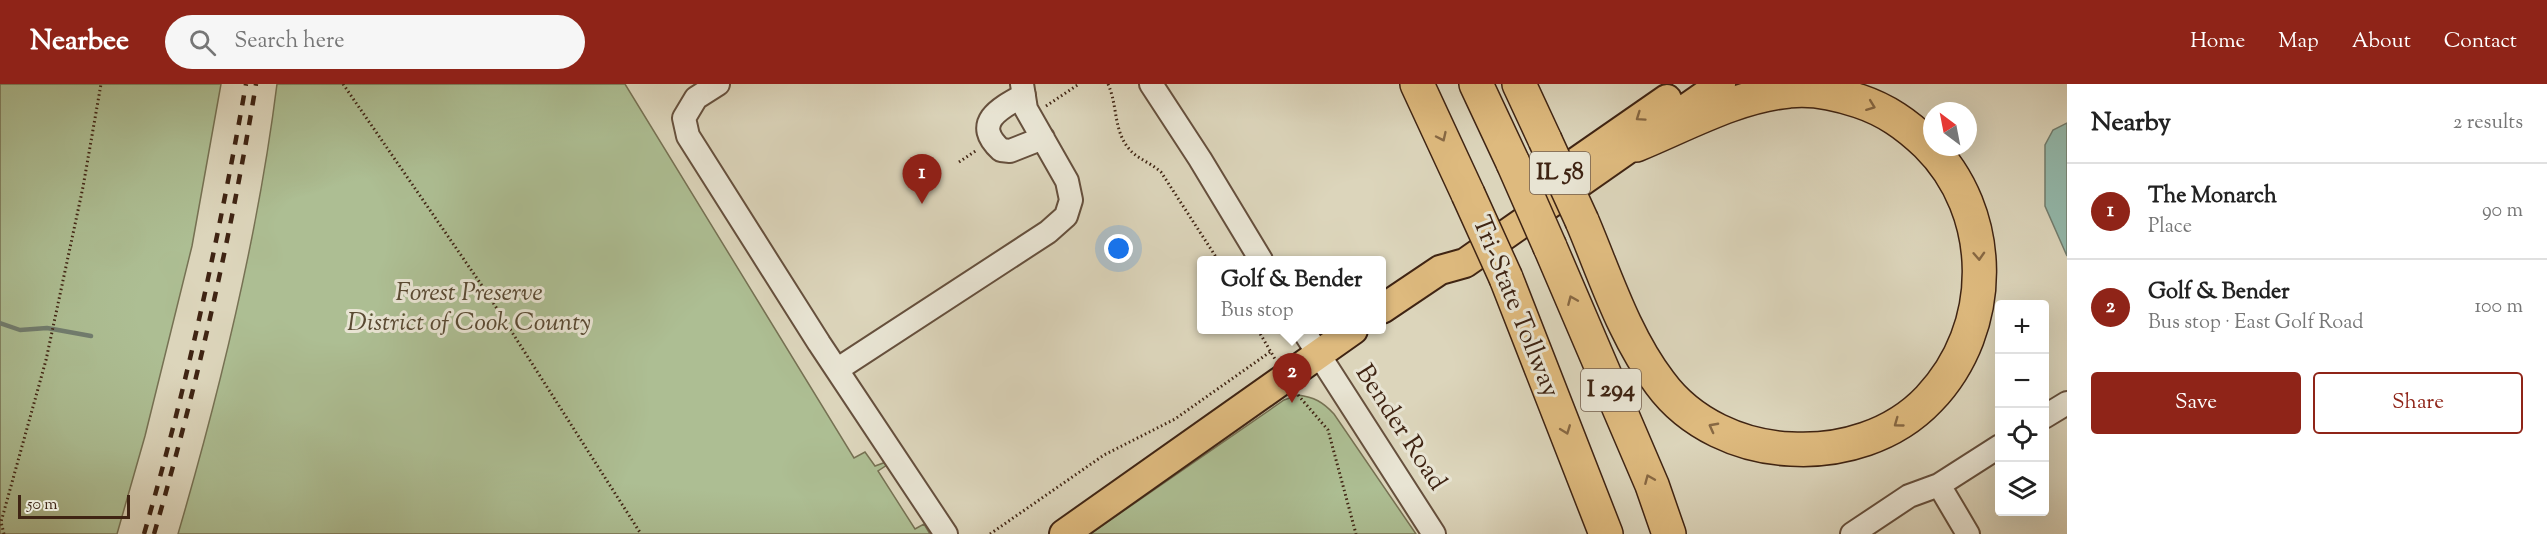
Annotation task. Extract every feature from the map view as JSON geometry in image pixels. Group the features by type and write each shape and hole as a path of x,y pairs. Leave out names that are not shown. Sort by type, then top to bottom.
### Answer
{"highway":[{"name":"Tri-State Tollway","path":"1417,84 1506,278 1606,534"},
{"name":"Tri-State Tollway","path":"1476,84 1513,163 1652,485 1669,534"},
{"path":"1519,84 1634,342 1660,384 1698,420 1734,439 1775,449 1818,451 1854,444 1892,428 1929,399 1951,370 1972,326 1980,282 1978,237 1962,191 1942,159 1907,124 1876,107 1838,94 1791,90 1745,100 1636,144"}],"main road":[{"name":"IL 58","path":"1440,270 1455,247 1688,84"},
{"name":"IL 58","path":"1386,306 1440,270 1465,263 1721,84"},
{"path":"1064,534 1347,334"}],"street":[{"path":"718,84 696,98 684,118 688,136 819,343 946,534"},
{"path":"1151,84 1259,256"},
{"path":"838,369 1048,232 1066,216 1071,200 1067,181 1026,109 1023,89"},
{"path":"1023,89 991,118 988,127 990,136 1001,150 1010,151 1043,138"},
{"name":"Bender Road","path":"1306,334 1434,534"},
{"path":"2049,414 2067,403"},
{"path":"1852,534 1909,496 1939,485 1995,449"},
{"path":"1939,485 1968,534"}],"path":[{"path":"4,534 1,522 46,360 83,187 101,84"},
{"path":"343,84 492,300 641,534"},
{"path":"1108,84 1115,100 1117,126 1128,148 1161,172 1215,256"},
{"path":"990,534 1104,455 1175,419 1270,352 1260,334"},
{"path":"1298,395 1328,430 1356,534"}],"green space":[{"path":"0,84 221,84 192,246 145,436 117,534 0,534"},
{"name":"Forest Preserve District of Cook County","path":"277,84 625,84 854,458 865,452 875,466 886,462 887,465 878,471 915,529 924,524 930,534 178,534 209,423 249,254"},
{"path":"1298,395 1318,401 1334,414 1416,534 1090,534 1284,400"}],"water":[{"path":"2067,123 2067,256 2045,206 2045,145 2053,130"}],"waterway":[{"path":"0,323 20,330 47,328 91,336"}],"railway":[{"path":"144,534 201,310 246,84"},
{"path":"154,534 185,423 212,310 236,198 256,84"}],"place":[{"name":"The Monarch","path":"922,204"},
{"name":"Golf & Bender","path":"1292,403"}]}
